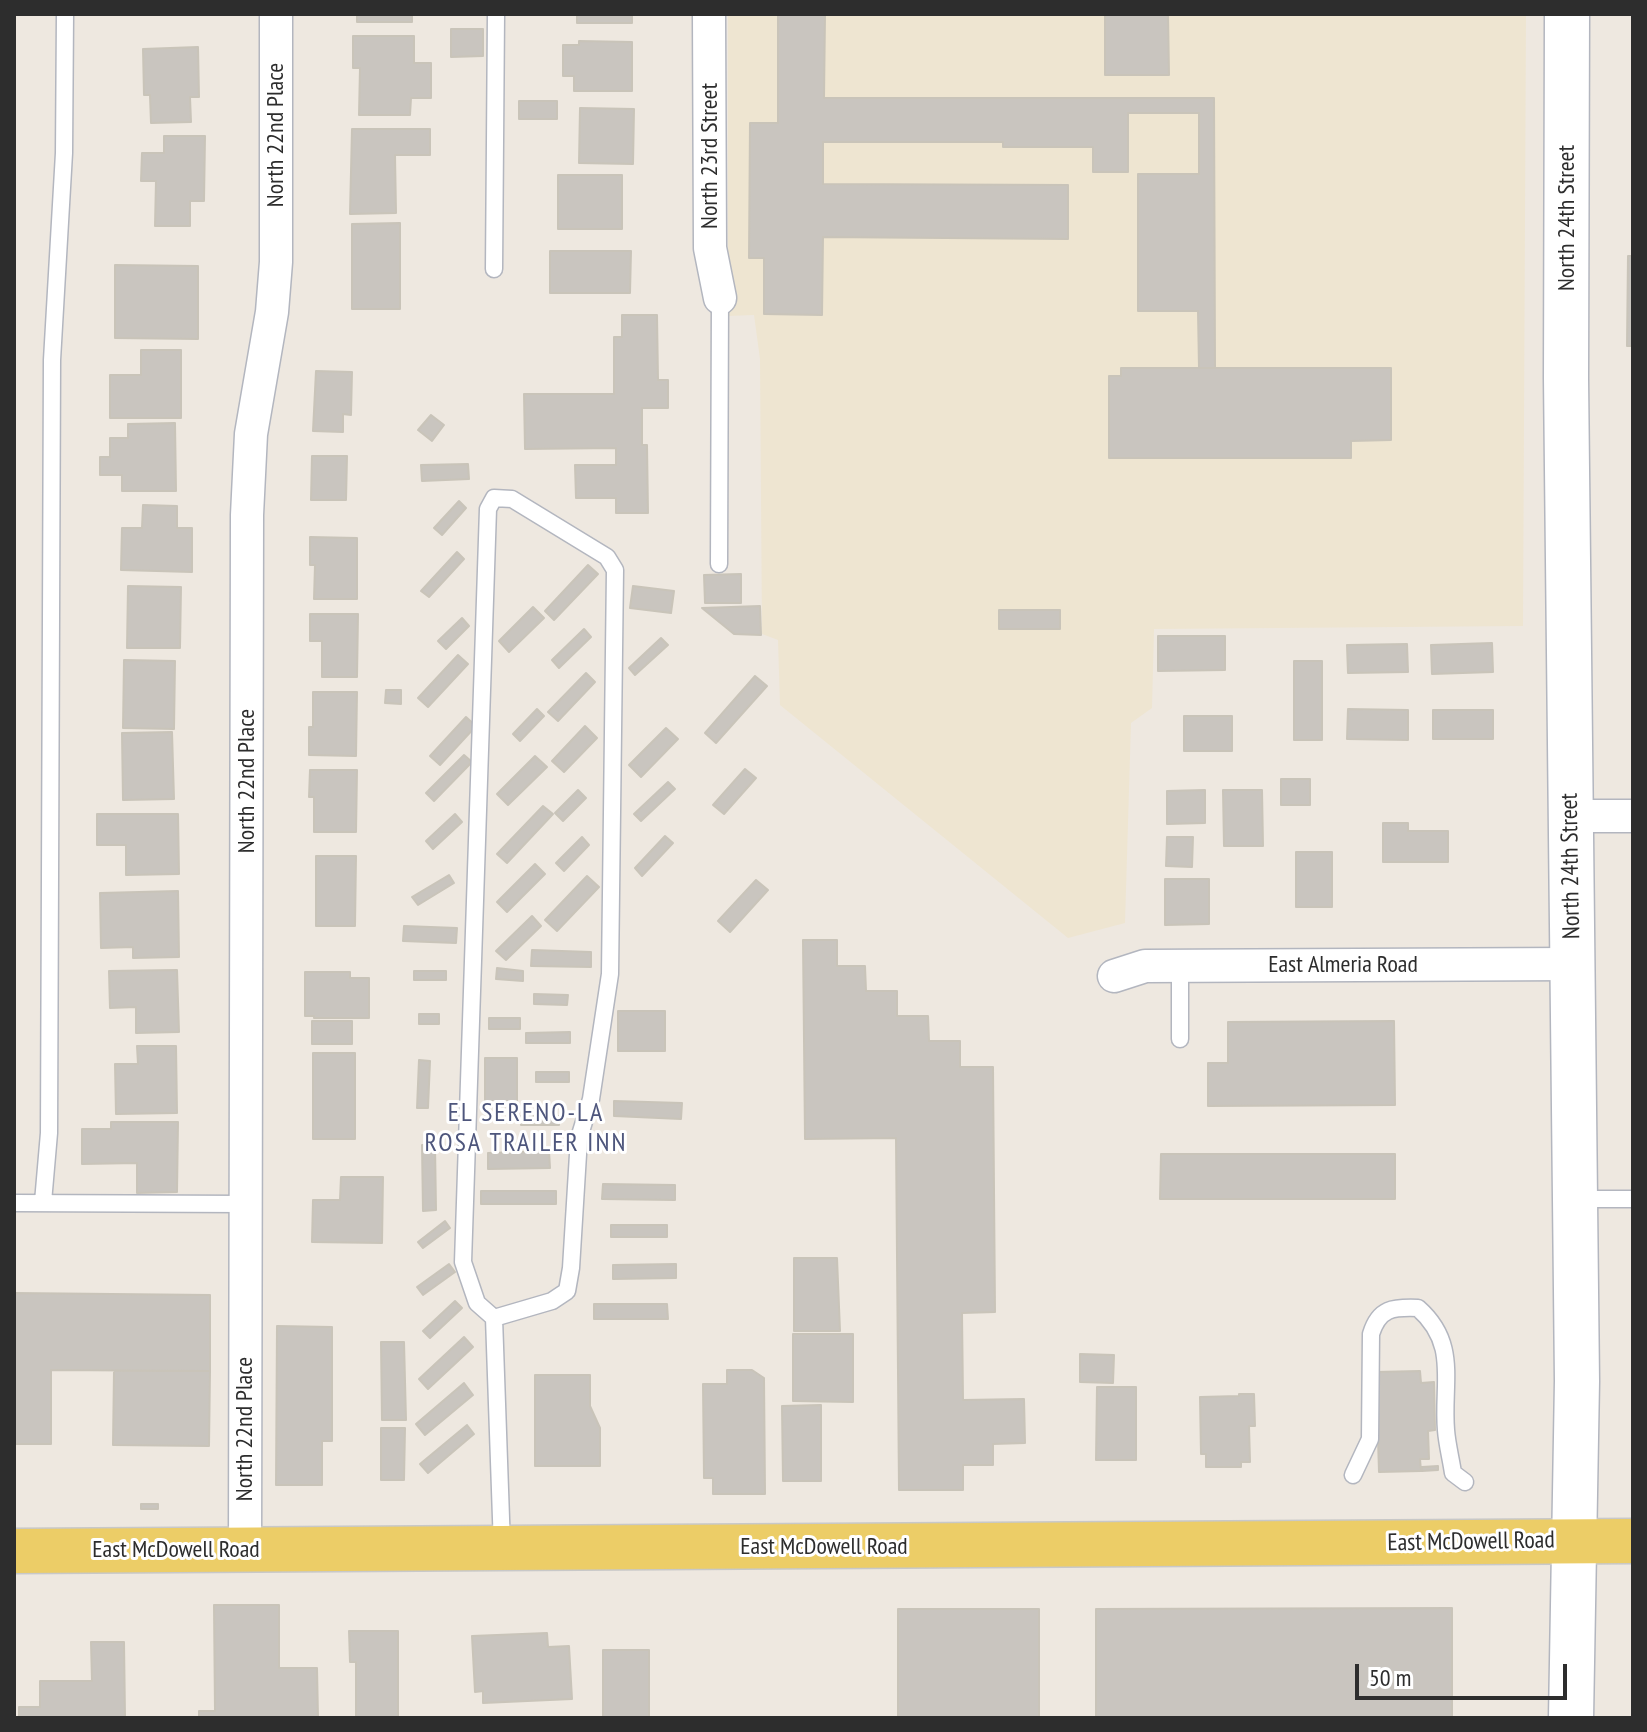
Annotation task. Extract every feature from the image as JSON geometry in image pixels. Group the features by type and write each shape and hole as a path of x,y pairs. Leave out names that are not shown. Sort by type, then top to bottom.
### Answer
{"main road":[{"name":"North 24th Street","path":"1567,14 1566,378 1575,1199 1575,1541 1571,1718"},
{"name":"East McDowell Road","path":"14,1551 1633,1541"}],"street":[{"name":"North 22nd Place","path":"245,1550 247,515 251,434 272,312 276,262 276,14"},
{"name":"North 23rd Street","path":"709,14 710,248 720,298"},
{"path":"1571,816 1633,816"},
{"name":"East Almeria Road","path":"1114,976 1145,966 1573,964"}],"lane":[{"path":"43,1202 49,1133 52,360 64,153 65,14"},
{"path":"494,269 496,14"},
{"path":"719,564 720,298"},
{"path":"494,1318 552,1301 567,1291 571,1268 579,1138 591,1099 610,974 615,570 607,557 512,499 494,498 488,509 463,1262 477,1303 494,1318 502,1549"},
{"path":"1180,966 1180,1039"},
{"path":"1575,1199 1633,1199"},
{"path":"14,1203 244,1204"},
{"path":"1353,1475 1370,1439 1371,1334 1376,1319 1387,1311 1418,1308 1439,1334 1446,1352 1446,1429 1453,1473 1465,1482"}],"shaded area":[{"path":"728,14 1526,14 1523,626 1154,629 1152,708 1131,723 1125,923 1068,938 780,705 778,640 762,634 760,359 754,315 728,316"}],"building":[{"path":"357,14 412,14 412,22 357,22"},
{"path":"577,14 632,14 632,23 577,23"},
{"path":"778,14 825,14 824,98 1214,98 1215,368 1199,368 1198,311 1138,311 1138,174 1199,174 1199,113 1128,113 1128,172 1093,172 1093,147 1003,147 1003,142 823,142 823,184 1068,185 1068,239 823,237 822,315 764,314 764,258 749,258 750,123 778,123"},
{"path":"1105,14 1168,14 1169,75 1105,75"},
{"path":"451,29 483,29 483,56 451,57"},
{"path":"353,36 414,36 414,63 431,63 431,98 411,98 410,115 359,115 360,68 353,68"},
{"path":"579,41 632,42 632,91 574,91 574,76 563,76 563,45 579,45"},
{"path":"198,47 199,97 190,97 191,122 151,123 150,95 144,95 143,49"},
{"path":"519,101 557,101 557,119 519,119"},
{"path":"580,108 634,109 633,164 579,163"},
{"path":"352,129 430,129 430,155 395,155 396,213 350,214"},
{"path":"164,136 205,136 204,201 190,201 190,226 155,226 156,181 141,181 142,153 164,153"},
{"path":"558,175 622,175 622,229 558,229"},
{"path":"400,223 400,309 352,309 352,224"},
{"path":"550,251 631,251 630,293 550,293"},
{"path":"1628,256 1633,256 1633,346 1627,346"},
{"path":"115,265 198,266 198,339 115,338"},
{"path":"622,315 657,315 658,380 668,380 668,408 642,408 642,445 647,445 648,513 616,513 616,498 576,498 575,465 616,465 616,448 525,449 524,394 614,394 614,337 622,337"},
{"path":"141,350 181,350 181,418 110,418 110,375 141,375"},
{"path":"1121,368 1391,368 1391,440 1351,441 1351,458 1109,458 1109,376 1121,376"},
{"path":"316,371 352,372 351,415 343,414 343,432 313,431"},
{"path":"431,415 444,425 432,441 418,430"},
{"path":"175,423 176,491 122,491 122,475 100,475 100,457 110,457 110,438 128,438 128,424"},
{"path":"312,456 347,456 346,500 311,500"},
{"path":"468,464 469,479 422,481 421,465"},
{"path":"459,501 466,508 442,535 434,528"},
{"path":"143,505 177,506 177,528 192,528 192,572 121,570 122,528 142,528"},
{"path":"310,537 357,538 357,599 314,599 315,565 310,565"},
{"path":"457,552 464,559 429,597 421,591"},
{"path":"588,565 598,574 554,620 545,611"},
{"path":"741,574 741,603 705,603 704,575"},
{"path":"128,586 181,587 180,648 127,648"},
{"path":"633,586 674,591 671,613 630,608"},
{"path":"760,606 761,635 734,634 702,608"},
{"path":"533,607 544,618 509,652 499,641"},
{"path":"999,610 1060,610 1060,629 999,629"},
{"path":"310,614 358,614 357,677 322,677 322,641 310,641"},
{"path":"462,618 469,626 446,649 438,641"},
{"path":"584,629 591,637 559,668 552,660"},
{"path":"1158,636 1225,636 1225,670 1158,671"},
{"path":"661,638 668,645 635,675 629,668"},
{"path":"1492,643 1493,672 1432,674 1431,645"},
{"path":"1407,644 1408,672 1348,673 1347,645"},
{"path":"458,655 468,664 428,707 418,698"},
{"path":"124,660 175,661 174,729 123,728"},
{"path":"1294,661 1322,661 1322,740 1294,740"},
{"path":"586,673 595,682 558,721 548,712"},
{"path":"755,676 767,686 716,743 705,733"},
{"path":"386,690 401,690 401,704 385,703"},
{"path":"313,692 357,692 356,756 309,755"},
{"path":"537,709 544,716 520,741 513,734"},
{"path":"1348,709 1408,710 1408,740 1347,739"},
{"path":"1433,710 1493,710 1493,739 1433,739"},
{"path":"1184,716 1232,716 1232,751 1184,751"},
{"path":"466,717 476,726 440,765 430,756"},
{"path":"585,726 597,738 564,772 552,761"},
{"path":"666,728 678,739 641,777 629,765"},
{"path":"172,732 174,799 123,800 122,733"},
{"path":"464,755 472,762 434,801 426,793"},
{"path":"535,756 547,767 508,805 497,794"},
{"path":"745,769 756,778 724,814 713,805"},
{"path":"310,770 357,770 356,832 314,832 314,797 309,797"},
{"path":"1281,779 1310,779 1310,805 1281,805"},
{"path":"668,782 675,789 641,821 634,814"},
{"path":"578,790 586,798 563,821 555,813"},
{"path":"1205,790 1205,823 1167,824 1167,791"},
{"path":"1223,790 1262,790 1263,846 1224,846"},
{"path":"543,806 553,814 507,863 497,854"},
{"path":"97,814 178,814 179,874 126,875 126,845 97,845"},
{"path":"455,814 462,822 433,849 426,841"},
{"path":"1383,823 1408,823 1408,831 1448,831 1448,862 1383,862"},
{"path":"665,836 673,843 642,876 635,868"},
{"path":"582,837 589,845 564,871 556,863"},
{"path":"1167,837 1193,837 1192,867 1166,866"},
{"path":"1296,852 1332,852 1332,907 1296,907"},
{"path":"316,856 356,856 355,926 316,926"},
{"path":"535,864 545,874 507,912 497,902"},
{"path":"449,875 454,883 418,905 412,897"},
{"path":"587,876 599,887 557,931 545,920"},
{"path":"1165,879 1209,879 1209,924 1165,925"},
{"path":"756,880 768,890 730,932 718,921"},
{"path":"178,891 179,957 133,958 133,947 101,948 100,893"},
{"path":"532,916 541,926 506,960 496,951"},
{"path":"404,926 457,928 456,943 403,941"},
{"path":"803,940 837,940 837,966 865,966 866,991 897,991 897,1016 928,1016 929,1041 960,1041 960,1067 993,1067 995,1312 962,1313 963,1400 1024,1399 1025,1443 993,1444 993,1465 963,1465 963,1490 899,1490 896,1138 805,1139"},
{"path":"532,950 591,952 591,967 531,966"},
{"path":"497,968 523,971 523,981 496,979"},
{"path":"177,970 179,1032 136,1033 136,1007 110,1008 109,971"},
{"path":"414,971 446,971 446,980 414,980"},
{"path":"305,972 350,972 350,978 369,978 369,1018 305,1016"},
{"path":"534,994 568,995 567,1005 534,1004"},
{"path":"618,1011 665,1011 665,1051 618,1051"},
{"path":"419,1014 439,1014 439,1024 419,1024"},
{"path":"489,1018 520,1018 520,1029 489,1029"},
{"path":"312,1021 352,1021 352,1044 312,1044"},
{"path":"1394,1021 1395,1105 1208,1106 1208,1063 1228,1063 1228,1022"},
{"path":"570,1032 570,1043 526,1043 526,1033"},
{"path":"137,1046 176,1046 177,1113 116,1114 115,1064 138,1064"},
{"path":"313,1053 355,1053 355,1139 313,1139"},
{"path":"485,1058 517,1058 517,1107 485,1107"},
{"path":"419,1060 430,1061 428,1108 417,1108"},
{"path":"536,1072 569,1072 569,1082 536,1082"},
{"path":"614,1101 682,1103 681,1119 614,1116"},
{"path":"521,1116 559,1116 559,1125 521,1125"},
{"path":"111,1122 178,1122 177,1192 137,1193 137,1163 82,1164 82,1129 111,1129"},
{"path":"422,1145 435,1145 436,1210 423,1211"},
{"path":"549,1151 550,1168 488,1169 488,1153"},
{"path":"1161,1154 1395,1154 1395,1199 1160,1199"},
{"path":"341,1177 383,1177 382,1243 312,1242 313,1200 340,1200"},
{"path":"603,1184 675,1185 675,1200 602,1199"},
{"path":"481,1191 556,1191 556,1204 481,1204"},
{"path":"445,1221 450,1228 423,1248 418,1242"},
{"path":"611,1225 667,1225 667,1237 611,1237"},
{"path":"794,1258 837,1258 840,1331 794,1331"},
{"path":"449,1264 455,1272 423,1295 417,1287"},
{"path":"676,1264 676,1278 613,1279 613,1265"},
{"path":"14,1293 210,1295 210,1371 51,1370 51,1444 14,1444"},
{"path":"455,1301 462,1308 430,1338 423,1331"},
{"path":"594,1304 667,1304 668,1319 594,1319"},
{"path":"277,1326 332,1327 332,1441 322,1441 322,1485 276,1485"},
{"path":"793,1334 853,1334 853,1402 793,1401"},
{"path":"464,1337 473,1347 428,1389 419,1379"},
{"path":"381,1342 404,1342 406,1420 382,1420"},
{"path":"1080,1354 1114,1355 1113,1383 1080,1382"},
{"path":"727,1370 752,1370 764,1378 765,1494 713,1494 713,1478 704,1478 703,1384 727,1384"},
{"path":"114,1371 210,1371 209,1446 113,1445"},
{"path":"1420,1371 1421,1383 1434,1382 1435,1430 1428,1431 1429,1459 1420,1459 1421,1471 1379,1472 1376,1372"},
{"path":"535,1375 590,1375 590,1406 600,1428 600,1466 535,1466"},
{"path":"464,1383 473,1395 425,1435 416,1424"},
{"path":"1097,1387 1136,1387 1136,1460 1096,1460"},
{"path":"1254,1394 1255,1426 1249,1426 1250,1462 1241,1462 1241,1467 1206,1467 1206,1454 1201,1454 1200,1397"},
{"path":"821,1405 821,1481 783,1481 782,1406"},
{"path":"467,1425 474,1434 428,1473 420,1464"},
{"path":"381,1428 405,1428 404,1480 381,1480"},
{"path":"1438,1466 1438,1470 1422,1471 1422,1467"},
{"path":"141,1504 158,1504 158,1509 141,1509"},
{"path":"214,1605 279,1605 279,1668 317,1668 318,1718 199,1718 199,1711 215,1711"},
{"path":"1452,1608 1452,1718 1096,1718 1096,1609"},
{"path":"898,1609 1039,1609 1039,1718 898,1718"},
{"path":"349,1631 398,1631 398,1718 356,1718 356,1662 350,1662"},
{"path":"547,1633 548,1647 569,1646 572,1699 483,1703 483,1691 475,1692 472,1636"},
{"path":"91,1642 124,1642 125,1718 19,1718 19,1707 40,1707 40,1681 92,1681"},
{"path":"603,1650 649,1650 649,1718 603,1718"}],"district":[{"name":"EL SERENO-LA ROSA TRAILER INN","path":"526,1129"}]}
